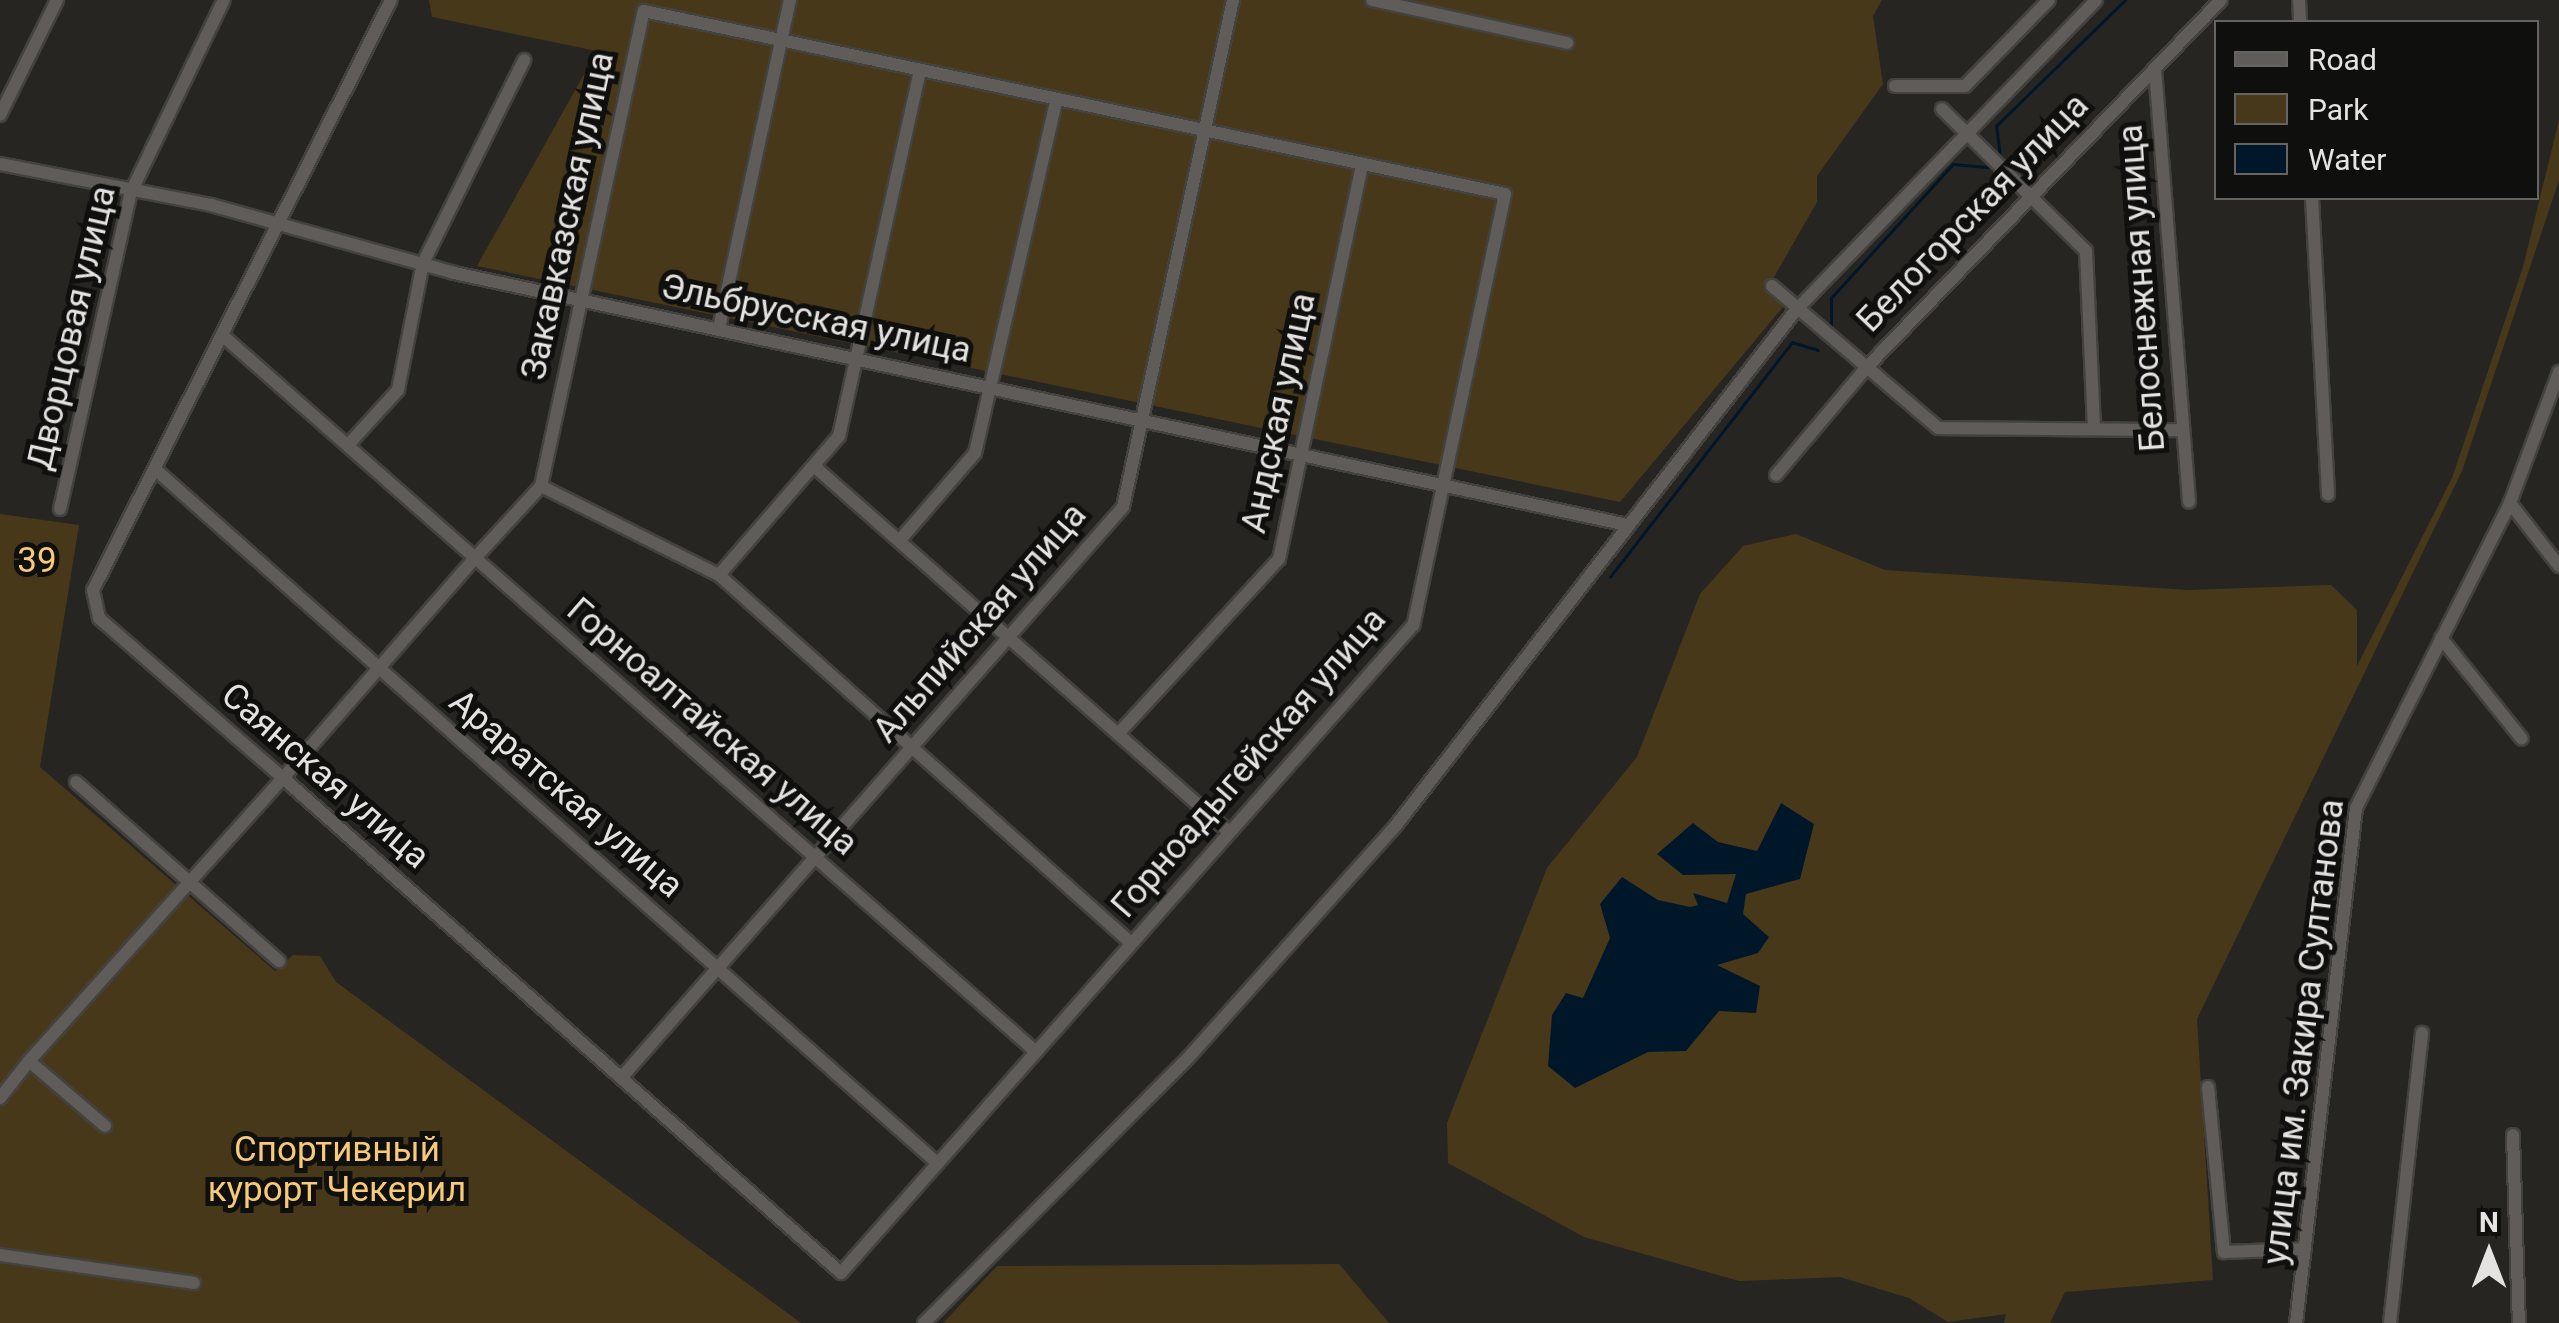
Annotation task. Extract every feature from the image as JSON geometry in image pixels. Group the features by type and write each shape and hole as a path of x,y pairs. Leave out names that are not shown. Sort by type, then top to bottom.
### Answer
{"street":[{"path":"0,115 57,0"},
{"name":"Дворцовая улица","path":"60,509 132,192 224,0"},
{"name":"Саянская улица","path":"391,0 282,224 94,590 98,618 841,1273"},
{"path":"719,328 790,0"},
{"name":"Альпийская улица","path":"621,1078 1123,507 1232,0"},
{"path":"1372,0 1567,42"},
{"path":"1895,86 1965,86 2049,0"},
{"path":"924,1323 1188,1058 1398,824 1623,524 1796,310 1962,129 2096,0"},
{"name":"Белогорская улица","path":"1776,475 1866,368 2028,195 2221,0"},
{"name":"Закавказская улица","path":"542,486 579,299 644,11 1504,194"},
{"path":"348,445 398,390 423,262 524,60"},
{"name":"Белоснежная улица","path":"2155,69 2188,502"},
{"path":"719,574 839,436 920,70"},
{"path":"900,540 975,454 1057,99"},
{"path":"1942,109 2086,251 2094,429"},
{"name":"Эльбрусская улица","path":"0,164 282,224 579,299 1623,524"},
{"name":"Андская улица","path":"1118,734 1279,559 1362,164"},
{"name":"Горноадыгейская улица","path":"841,1273 1413,625 1504,194"},
{"path":"2312,200 2328,494"},
{"path":"1772,286 1938,428 2181,430"},
{"name":"Горноалтайская улица","path":"222,336 1036,1052"},
{"name":"улица им. Закира Султанова","path":"2296,1323 2356,808 2510,504 2559,372"},
{"path":"815,467 1229,832"},
{"name":"Араратская улица","path":"156,470 937,1163"},
{"path":"0,1098 542,486 719,574 1131,943"},
{"path":"2510,504 2559,566"},
{"path":"2441,638 2522,739"},
{"path":"76,782 280,961"},
{"path":"2390,1323 2422,1033"},
{"path":"29,1061 105,1126"},
{"path":"2208,1087 2224,1252 2305,1250"},
{"path":"2513,1135 2519,1323"},
{"path":"0,1255 194,1283"}],"green space":[{"path":"429,0 1882,0 1873,16 1883,84 1817,176 1817,202 1774,277 1783,307 1620,502 477,266 597,51 432,17"},
{"path":"2559,120 2559,180 2462,471 2197,1019 2213,1280 2065,1292 2050,1323 2004,1323 2006,1314 1948,1322 1909,1298 1840,1277 1739,1281 1584,1237 1448,1163 1447,1123 1547,868 1637,757 1700,594 1743,546 1796,534 1885,570 2188,590 2331,585 2357,610 2357,666 2452,478 2523,267"},
{"path":"0,514 79,525 40,767 275,971 293,955 320,956 336,982 801,1323 0,1323"},
{"path":"1339,1264 1389,1323 943,1323 997,1266"}],"water":[{"path":"1781,803 1814,824 1800,879 1746,894 1743,914 1769,937 1758,953 1717,965 1760,986 1756,1013 1719,1011 1686,1051 1648,1052 1575,1088 1548,1066 1552,1015 1566,993 1583,998 1610,938 1600,904 1622,877 1658,900 1690,907 1698,905 1693,893 1727,903 1736,874 1683,875 1657,854 1693,823 1718,842 1757,851"}],"waterway":[{"path":"2000,157 1996,126 2125,0"},
{"path":"1831,328 1831,298 1953,164 1989,167"},
{"path":"1610,577 1792,342 1818,350"}],"park label":[{"name":"39","path":"37,561"},
{"name":"Спортивный курорт Чекерил","path":"337,1170"}]}
